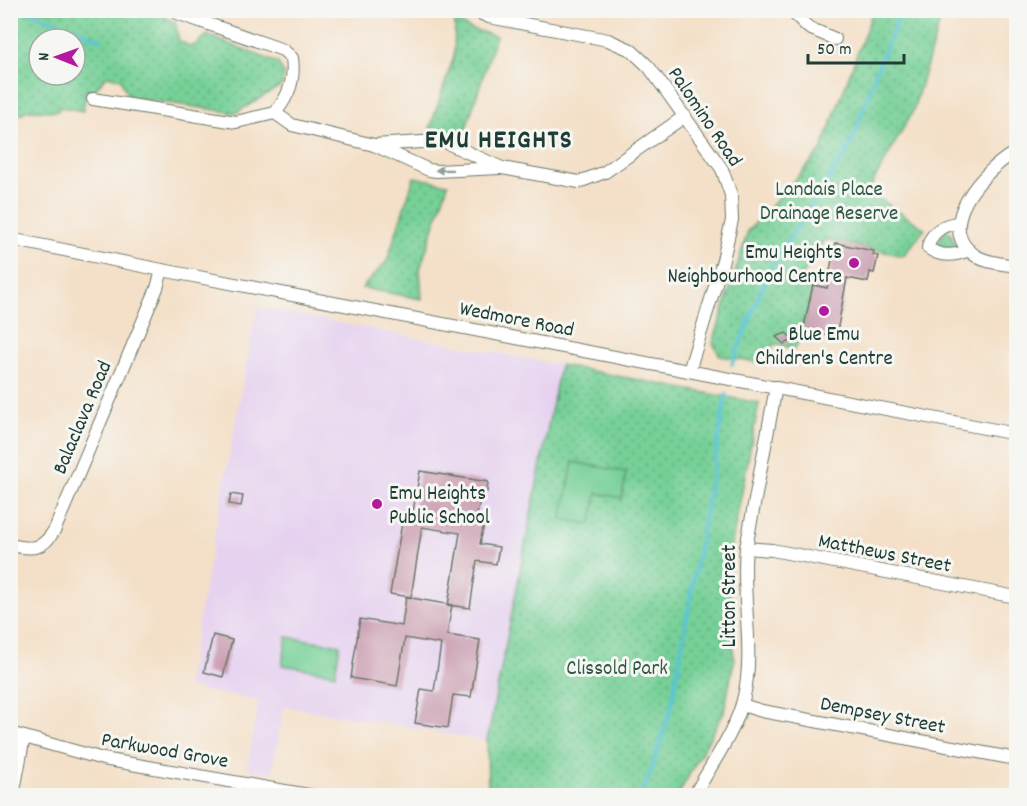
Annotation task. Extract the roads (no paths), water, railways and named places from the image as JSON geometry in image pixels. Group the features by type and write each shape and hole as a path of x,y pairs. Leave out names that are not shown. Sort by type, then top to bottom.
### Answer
{"street":[{"name":"Palomino Road","path":"473,10 489,17 598,38 625,46 637,54 649,67 722,169 729,186 733,213 723,260 689,371"},
{"path":"790,10 809,28 835,39"},
{"path":"93,99 236,122 275,113 287,98 294,69 292,58 283,51 177,13"},
{"path":"275,113 292,125 374,145 436,171 502,168 579,182 605,172 685,117"},
{"path":"374,145 445,142 502,168"},
{"path":"1017,152 999,163 969,197 962,208 958,223 960,238 969,250 981,259 1017,266"},
{"path":"958,223 942,226 928,244 928,248 951,255 969,250"},
{"name":"Wedmore Road","path":"10,239 1017,434"},
{"name":"Balaclava Road","path":"10,545 39,547 48,540 55,529 157,288 162,270"},
{"name":"Litton Street","path":"694,795 742,705 748,663 744,575 746,548 776,387"},
{"name":"Matthews Street","path":"746,548 772,550 1017,597"},
{"name":"Dempsey Street","path":"742,705 762,711 1017,759"},
{"name":"Parkwood Grove","path":"10,733 103,759 314,795"},
{"path":"13,795 24,737"}],"waterway":[{"path":"23,10 101,39"},
{"path":"732,364 761,291 779,254 853,139 880,61 902,10"},
{"path":"640,796 650,774 671,708 726,395"}],"place":[{"name":"Emu Heights Neighbourhood Centre","path":"854,263"},
{"name":"Blue Emu Children's Centre","path":"824,311"},
{"name":"Emu Heights Public School","path":"377,504"}],"district":[{"name":"EMU HEIGHTS","path":"499,138"}],"park label":[{"name":"Landais Place Drainage Reserve","path":"829,200"},
{"name":"Clissold Park","path":"617,667"}]}
